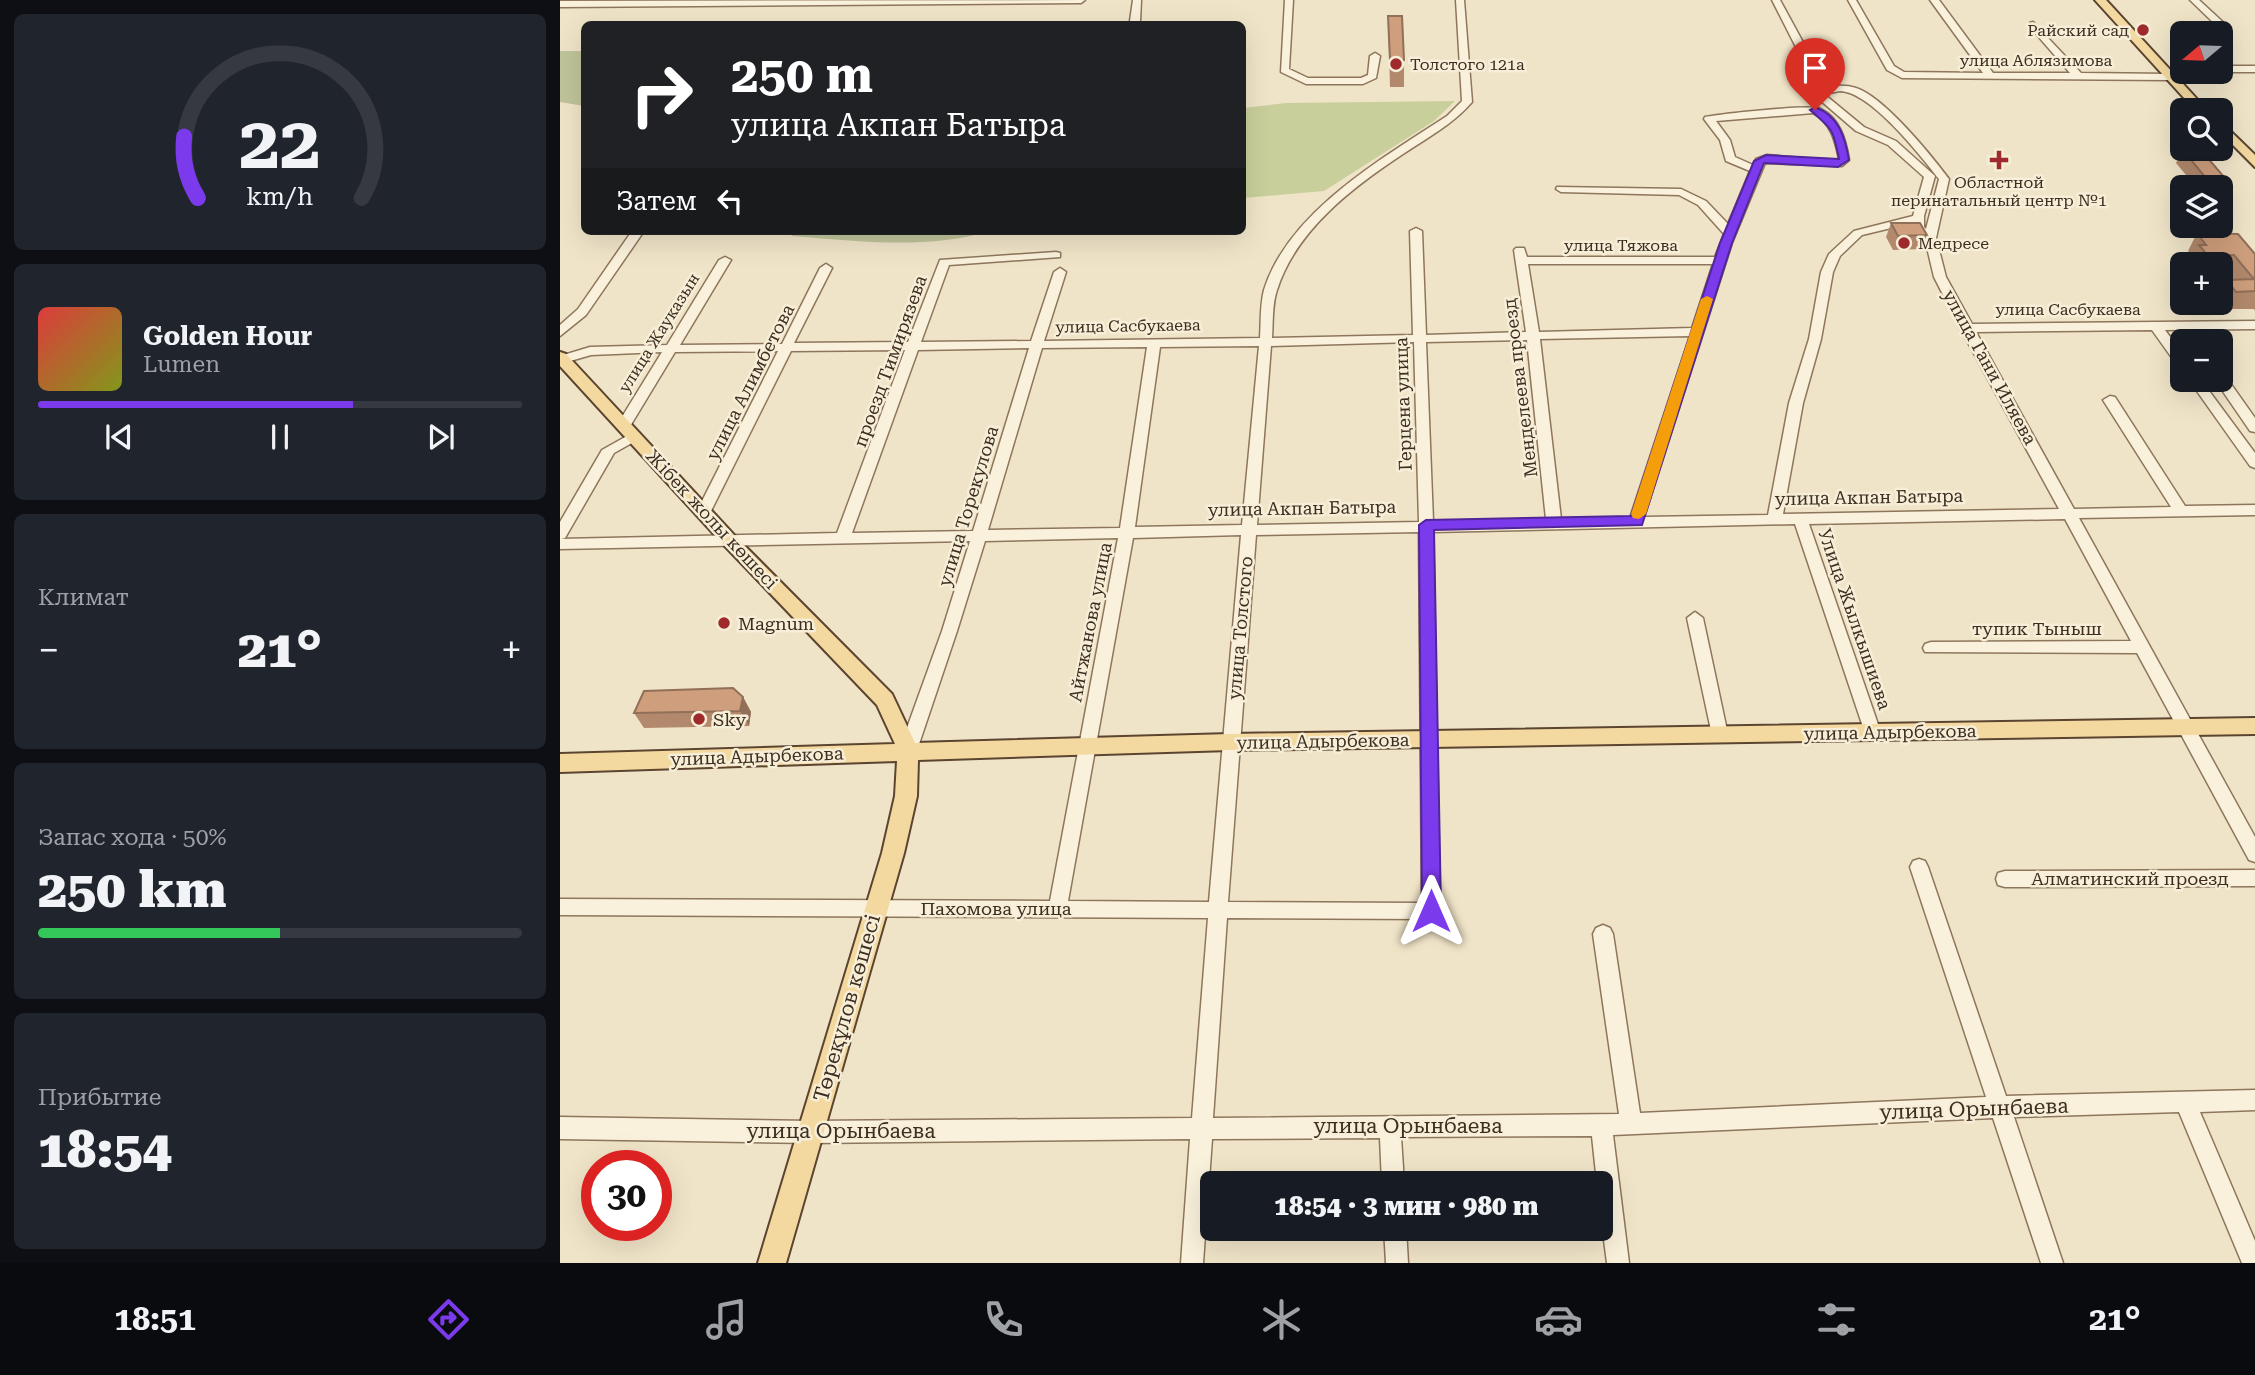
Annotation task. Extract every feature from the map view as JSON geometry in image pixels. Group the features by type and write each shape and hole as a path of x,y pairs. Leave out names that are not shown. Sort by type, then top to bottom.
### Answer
{"main road":[{"path":"2100,0 2190,98"},
{"path":"2106,0 2167,72 2194,98"},
{"path":"2233,138 2255,163"},
{"path":"2233,145 2255,169"},
{"name":"Жібек жолы көшесі","path":"561,359 730,541 885,700 908,750"},
{"name":"улица Адырбекова","path":"560,763 1230,742 2255,726"},
{"name":"Төреқұлов көшесі","path":"772,1263 906,796 908,750"}],"street":[{"path":"560,4 1081,0"},
{"path":"1135,21 1137,0"},
{"path":"1289,0 1284,70 1306,81 1363,81 1373,76 1375,56"},
{"name":"улица Толстого","path":"1192,1263 1230,742 1270,291 1301,235 1337,195 1463,108 1468,93 1460,0"},
{"path":"1776,0 1805,57"},
{"name":"улица Аблязимова","path":"1852,0 1890,68 1902,75 2078,76 2170,71"},
{"path":"1934,0 1990,76"},
{"path":"2194,0 2217,21"},
{"path":"2033,25 2078,76"},
{"path":"2233,69 2255,69"},
{"name":"улица Гани Иляева","path":"1917,217 1928,193 1930,176 1892,143 1860,129 1816,92 1837,88 1856,90 1918,146 1944,179 1930,238 1940,277 2255,854"},
{"path":"1636,521 1695,332 1730,233 1760,161 1766,158 1843,163 1840,138 1829,118 1815,110 1709,119 1725,140 1730,159 1756,170"},
{"path":"1561,189 1681,192 1694,197 1730,233"},
{"path":"1775,518 1796,403 1815,339 1827,272 1835,254 1858,233 1917,217 1918,228 1930,238"},
{"name":"Герцена улица","path":"1416,232 1426,525 1431,911"},
{"path":"560,332 582,312 635,235"},
{"name":"проезд Тимирязева","path":"843,537 946,261 1056,255"},
{"name":"улица Тяжова","path":"1521,255 1720,261"},
{"name":"Менделеева проезд","path":"1521,255 1533,335 1554,523"},
{"name":"улица Жауказын","path":"629,431 671,348 725,260"},
{"name":"улица Алимбетова","path":"704,512 826,268"},
{"name":"улица Торекулова","path":"908,750 981,533 1035,345 1060,272"},
{"path":"2156,326 2170,345"},
{"name":"улица Сасбукаева","path":"1966,328 2255,326"},
{"name":"улица Сасбукаева","path":"561,359 590,351 671,348 1266,342 1695,332"},
{"name":"Айтжанова улица","path":"1058,907 1127,530 1154,343"},
{"path":"2204,392 2255,463"},
{"path":"2230,392 2255,428"},
{"path":"2110,400 2181,511"},
{"path":"560,534 609,450 629,431"},
{"name":"улица Акпан Батыра","path":"560,544 1127,530 2255,510"},
{"name":"Улица Жылкышиева","path":"1800,518 1873,733"},
{"path":"1695,618 1720,735"},
{"name":"тупик Тыныш","path":"1931,648 2143,647"},
{"path":"1919,867 2052,1263"},
{"name":"Алматинский проезд","path":"2005,879 2255,878"},
{"name":"Пахомова улица","path":"560,907 1058,907 1431,911"},
{"path":"1603,934 1631,1124"},
{"name":"улица Орынбаева","path":"560,1128 811,1132 1601,1125 1999,1107 2255,1100"},
{"path":"2185,1102 2253,1263"},
{"path":"1601,1125 1618,1263"},
{"path":"1390,1126 1392,1171"},
{"path":"1396,1241 1397,1263"}],"green space":[{"path":"560,51 581,51 581,106 560,102"},
{"path":"1455,101 1434,121 1324,191 1246,198 1246,108 1286,103"},
{"path":"791,235 974,235 892,243"}],"building":[{"path":"1388,16 1402,16 1404,60 1390,60"},
{"path":"2192,161 2210,161 2222,175 2203,175"},
{"path":"1891,223 1920,223 1927,235 1898,236"},
{"path":"2233,234 2238,234 2255,254 2255,291 2236,292 2233,280 2254,279 2233,252 2205,252 2199,245 2206,245 2201,238 2233,238"},
{"path":"733,688 743,697 740,711 634,713 644,691"}],"slow traffic":[{"path":"1639,514 1707,299"}],"place":[{"name":"Райский сад","path":"2143,30"},
{"name":"Толстого 121а","path":"1396,64"},
{"name":"Областной перинатальный центр №1","path":"1999,160"},
{"name":"Медресе","path":"1904,243"},
{"name":"Magnum","path":"724,623"},
{"name":"Sky","path":"699,719"}],"route":[{"path":"1431,911 1426,525 1636,521 1695,332 1726,243 1760,161 1766,158 1843,163 1840,138 1834,126 1829,118 1815,110"}]}
